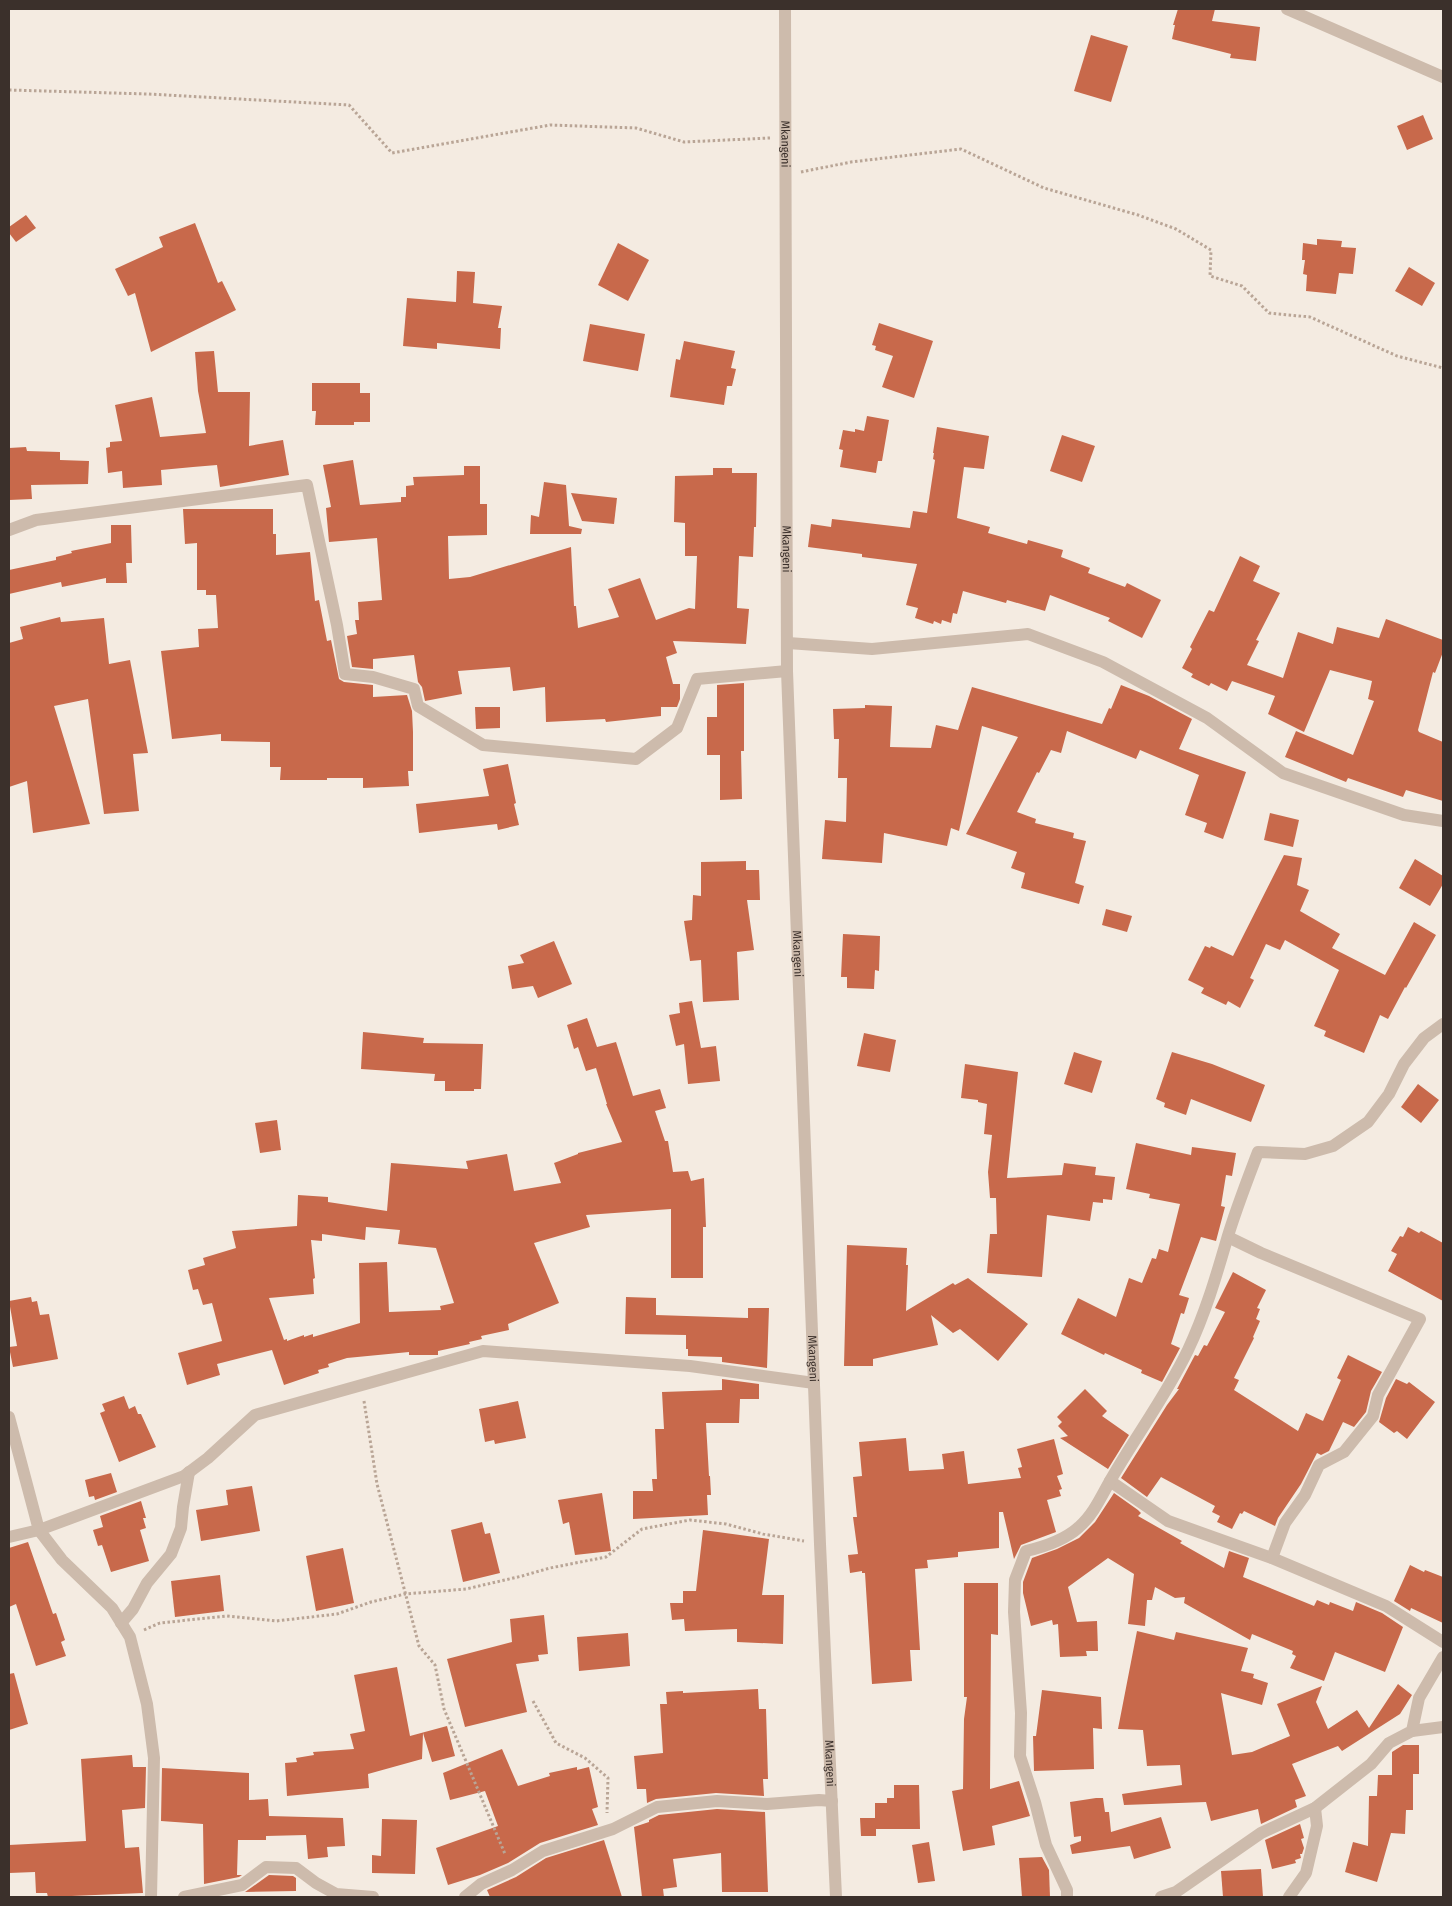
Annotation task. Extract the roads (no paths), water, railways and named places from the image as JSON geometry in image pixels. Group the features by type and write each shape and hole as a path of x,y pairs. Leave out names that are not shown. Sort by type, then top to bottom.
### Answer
{"street":[{"name":"Mkangeni","path":"785,9 787,670 820,1544 836,1897"},
{"path":"1287,9 1443,77"},
{"path":"9,530 36,520 307,485 337,625 345,674 373,677 414,689 418,706 483,745 636,759 677,728 697,679 787,670"},
{"path":"788,643 872,649 1028,634 1103,662 1199,713 1283,772 1404,814 1443,821"},
{"path":"1067,1897 1067,1890 1046,1845 1020,1756 1021,1713 1014,1612 1015,1580 1026,1551 1046,1545 1079,1527 1100,1499 1135,1438 1158,1405 1187,1350 1208,1304 1228,1237 1258,1152 1305,1154 1333,1146 1368,1122 1389,1094 1404,1064 1424,1038 1443,1024"},
{"path":"1228,1237 1270,1257 1420,1319 1378,1395 1373,1416 1344,1452 1319,1465 1305,1495 1285,1523 1272,1558"},
{"path":"9,1537 39,1530 184,1476 208,1458 255,1415 483,1351 690,1366 814,1383"},
{"path":"9,1417 39,1530 62,1560 112,1608 130,1637 147,1704 154,1758 151,1897"},
{"path":"122,1622 133,1609 147,1583 171,1554 181,1528 189,1472"},
{"path":"1110,1481 1168,1521 1272,1558 1386,1606 1443,1642"},
{"path":"1412,1730 1420,1698 1443,1657"},
{"path":"1161,1897 1176,1892 1261,1833 1314,1808 1371,1764 1389,1743 1412,1730 1443,1727"},
{"path":"465,1897 481,1884 512,1870 543,1851 612,1829 657,1808 717,1802 767,1804 818,1800 832,1801"},
{"path":"1288,1897 1306,1873 1317,1826 1314,1808"},
{"path":"184,1897 242,1886 266,1868 296,1868 316,1883 336,1894 373,1897"}]}
